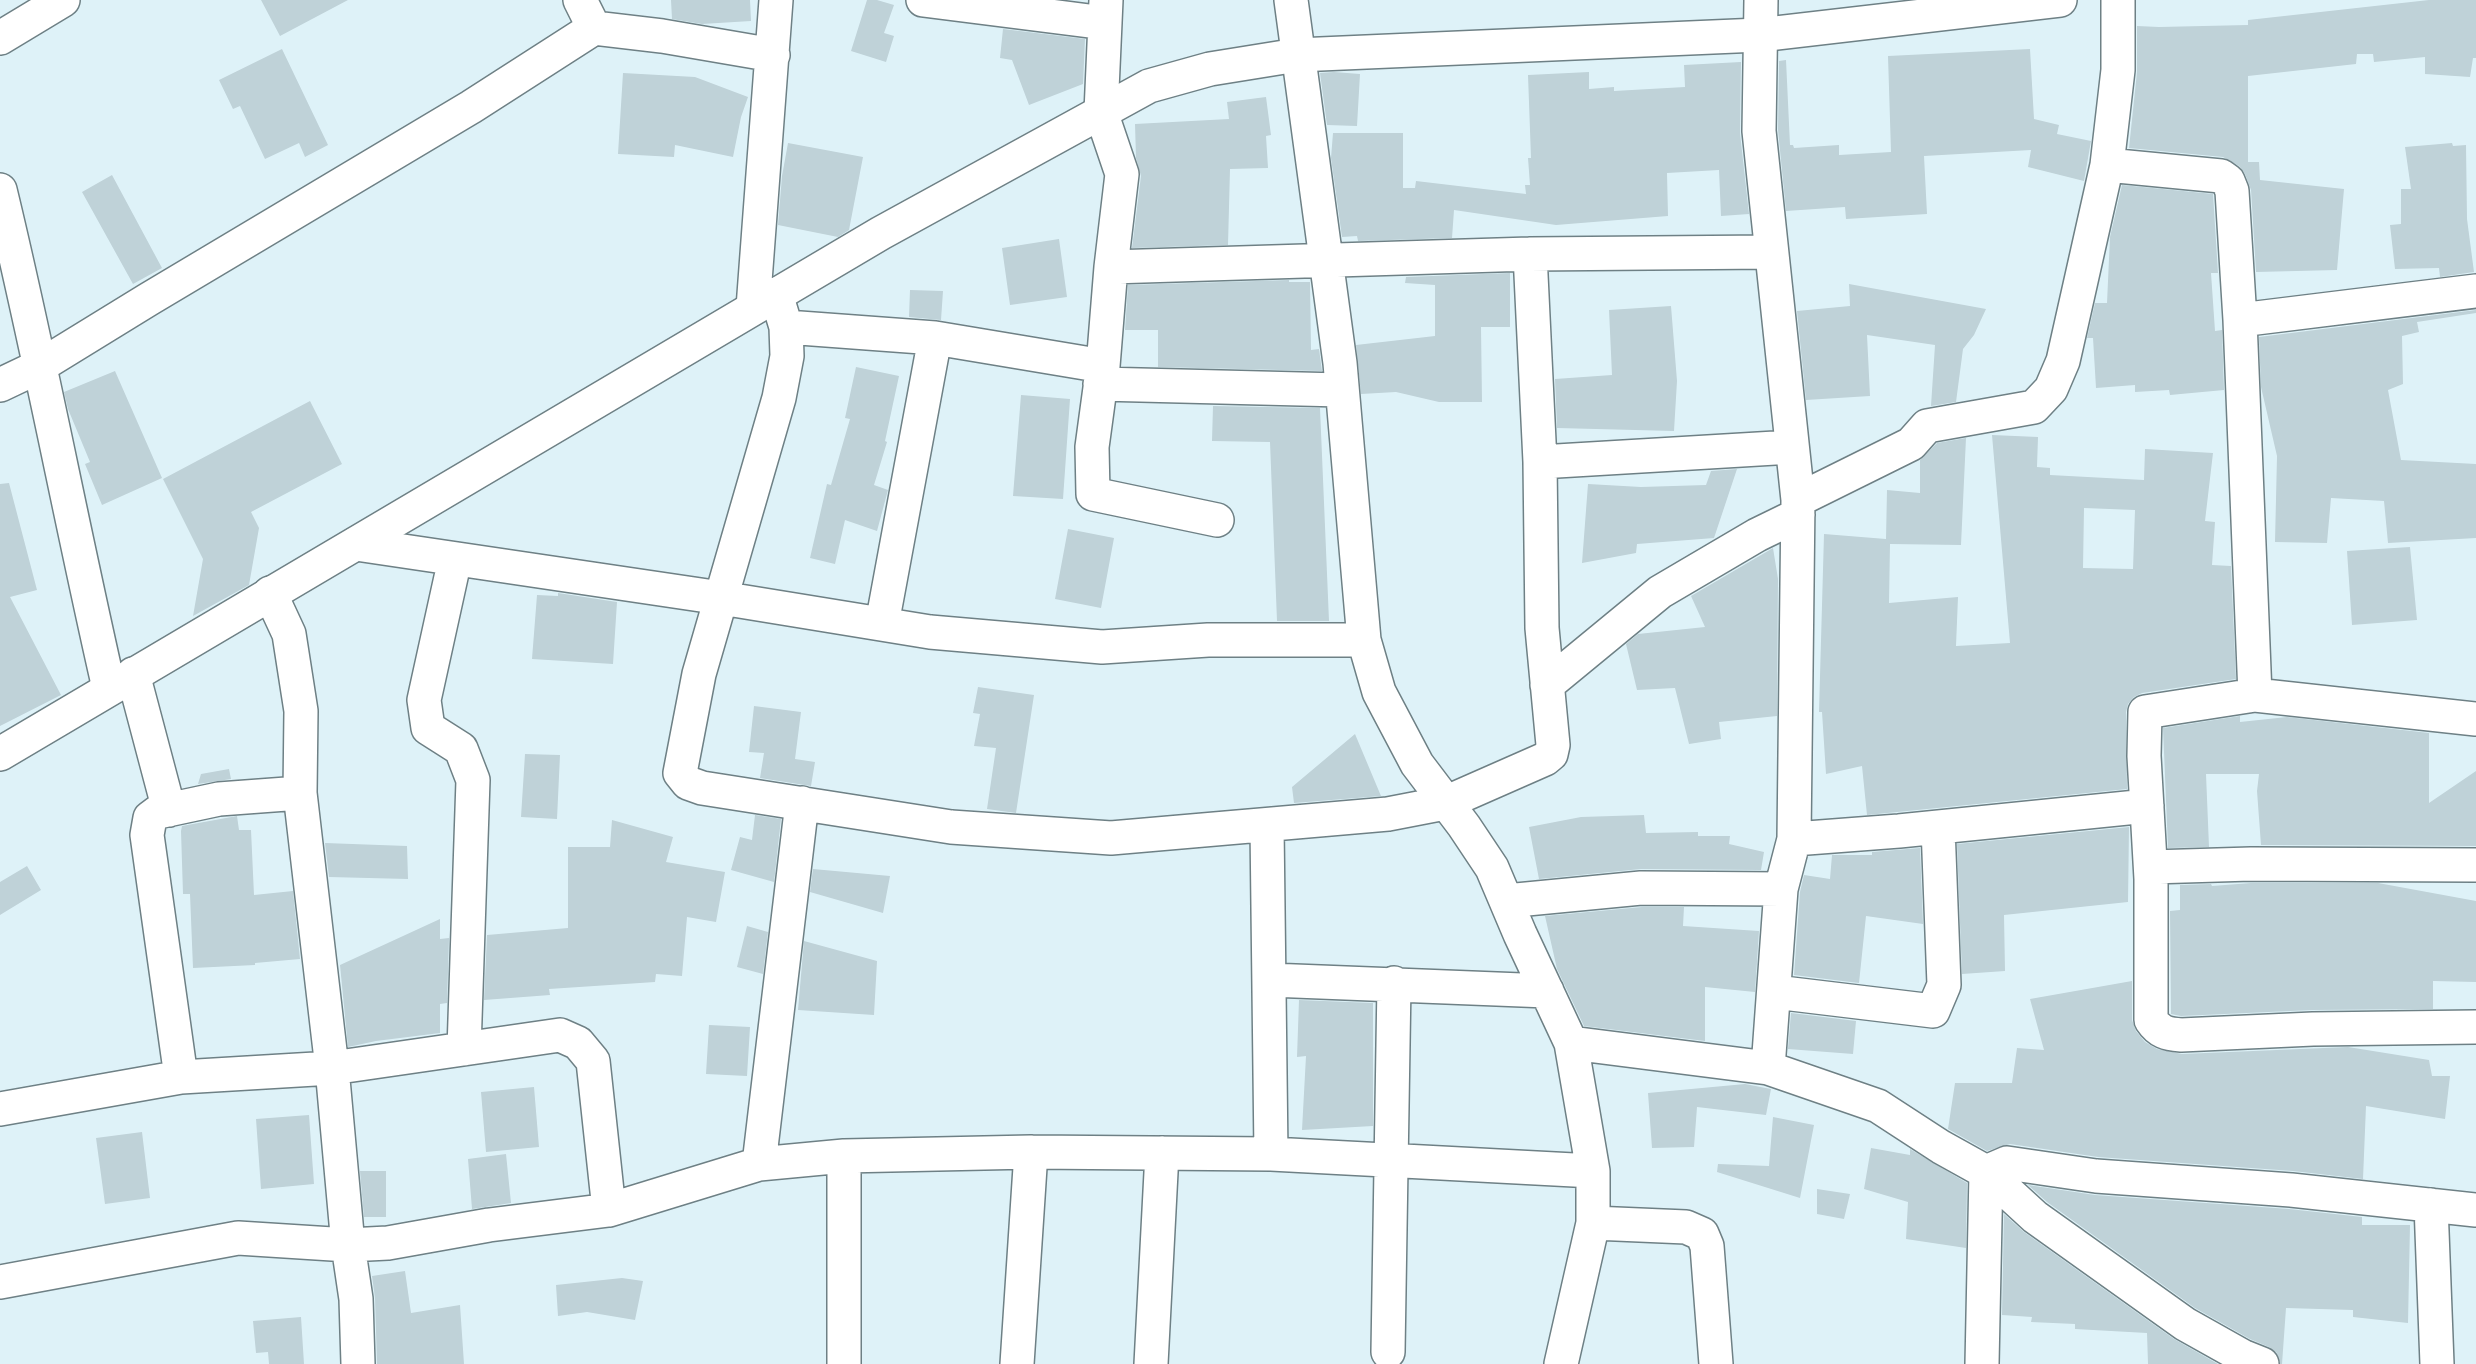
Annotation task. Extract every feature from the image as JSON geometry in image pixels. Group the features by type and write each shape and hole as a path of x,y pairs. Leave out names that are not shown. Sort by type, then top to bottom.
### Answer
{"street":[{"path":"0,38 63,0"},
{"path":"776,0 772,55 765,301 786,327 787,356 779,398 699,674 680,773 688,783 702,788 951,827 1110,838 1388,814 1445,803 1545,759 1551,754 1553,744 1542,628 1540,462 1530,254"},
{"path":"923,0 1105,12 1101,112 1122,174 1102,375 1092,447 1093,494 1217,520"},
{"path":"1291,0 1340,363 1364,640 1379,692 1417,764 1464,826 1492,868 1571,1042 1593,1171 1593,1223 1561,1364"},
{"path":"1761,0 1759,131 1798,508 1794,839 1781,889 1768,1068"},
{"path":"0,754 881,233 1149,86 1210,69 1297,55 1759,35 1907,10 2060,0"},
{"path":"1547,685 1660,592 1798,508 1911,444 1928,426 2034,407 2051,389 2063,361 2107,165 2118,70 2118,0"},
{"path":"0,385 40,366 471,107 587,14 662,36 772,55"},
{"path":"2107,165 2221,176 2228,181 2232,191 2240,320 2255,695"},
{"path":"0,190 40,366 68,508 121,681 169,810"},
{"path":"1111,267 1530,254 1771,252"},
{"path":"2240,320 2476,291"},
{"path":"786,327 935,338 1102,375 1341,390"},
{"path":"882,624 935,338"},
{"path":"1540,462 1792,447"},
{"path":"356,544 721,598 930,632 1102,647 1208,640 1364,640"},
{"path":"455,559 424,700 428,728 461,750 473,780 464,1049"},
{"path":"270,593 289,634 301,711 300,793 332,1068 348,1245 356,1299 358,1364"},
{"path":"2476,719 2255,695 2145,712 2151,867 2151,1020 2157,1029 2167,1034 2181,1035 2357,1028 2476,1027"},
{"path":"181,1077 147,835 150,818 158,812 219,799 300,793"},
{"path":"759,1164 802,803"},
{"path":"1794,839 2147,806"},
{"path":"1268,826 1271,1155"},
{"path":"1775,992 1932,1011 1944,986 1938,827"},
{"path":"2151,867 2251,864 2476,865"},
{"path":"1506,901 1641,888 1781,889"},
{"path":"1270,980 1394,983 1547,991"},
{"path":"1388,1352 1394,983"},
{"path":"0,1109 181,1077 332,1068 560,1035 578,1043 593,1061 609,1210"},
{"path":"1571,1042 1768,1068 1878,1106 1941,1147 1986,1172 2035,1217 2185,1324 2242,1356 2262,1364"},
{"path":"0,1282 238,1238 348,1245 388,1243 489,1225 609,1210 759,1164 844,1156 1031,1152 1271,1155 1593,1171"},
{"path":"1017,1364 1031,1152"},
{"path":"1151,1364 1162,1153"},
{"path":"844,1156 844,1364"},
{"path":"1986,1172 2007,1163 2096,1176 2291,1190 2476,1210"},
{"path":"1982,1364 1986,1172"},
{"path":"2431,1205 2437,1364"},
{"path":"1593,1223 1686,1227 1702,1234 1707,1246 1716,1364"}],"building":[{"path":"261,0 348,0 280,36"},
{"path":"671,0 750,0 751,21 702,24 672,19"},
{"path":"867,0 877,0 894,5 884,33 894,36 886,62 851,51"},
{"path":"2429,0 2476,0 2476,58 2473,58 2470,77 2425,74 2425,57 2374,62 2373,54 2357,54 2356,64 2248,76 2248,162 2259,162 2260,180 2344,189 2337,270 2256,272 2251,190 2239,166 2223,157 2129,148 2137,72 2137,26 2248,25 2248,20"},
{"path":"1003,29 1085,39 1083,84 1029,105 1012,60 1000,58"},
{"path":"282,49 328,145 305,157 299,143 265,159 240,106 233,109 219,80"},
{"path":"2030,49 2034,119 2059,125 2057,134 2091,141 2084,181 2028,167 2031,150 1924,156 1927,214 1846,219 1845,207 1786,211 1778,130 1779,61 1786,60 1790,145 1794,148 1839,145 1839,155 1891,152 1888,56"},
{"path":"1741,62 1740,133 1749,214 1721,216 1719,170 1667,173 1668,216 1556,225 1454,210 1452,238 1358,241 1357,236 1342,237 1331,158 1333,133 1403,133 1403,188 1415,188 1416,181 1526,194 1525,185 1530,185 1528,158 1531,158 1528,75 1589,72 1589,89 1614,87 1614,91 1685,87 1684,65"},
{"path":"623,73 695,77 748,97 741,117 733,157 675,145 674,157 618,154"},
{"path":"1320,73 1360,74 1357,126 1327,125"},
{"path":"1266,97 1271,135 1266,136 1268,168 1230,169 1228,245 1132,248 1141,176 1136,158 1135,124 1229,119 1227,102"},
{"path":"788,143 863,157 849,230 838,237 778,225 782,176"},
{"path":"2452,143 2453,146 2466,145 2467,219 2474,272 2440,277 2439,268 2395,269 2390,225 2401,224 2401,189 2411,189 2405,147"},
{"path":"112,175 162,268 133,284 82,192"},
{"path":"2122,185 2213,194 2218,273 2211,273 2215,331 2222,330 2224,390 2170,395 2169,390 2135,392 2135,385 2096,388 2093,338 2087,338 2095,303 2107,303 2110,237"},
{"path":"1059,239 1067,297 1010,305 1002,248"},
{"path":"1510,273 1510,327 1481,327 1482,402 1439,402 1396,392 1361,394 1356,345 1435,336 1435,285 1405,283 1406,277"},
{"path":"1289,280 1289,282 1310,282 1311,350 1319,349 1322,371 1158,367 1158,330 1125,330 1128,285"},
{"path":"1849,284 1986,309 1974,335 1963,349 1956,402 1931,406 1935,345 1867,335 1870,396 1806,400 1797,311 1850,306"},
{"path":"910,290 943,291 941,320 909,317"},
{"path":"1671,306 1677,381 1674,431 1557,428 1555,379 1612,375 1609,310"},
{"path":"2476,310 2476,313 2417,322 2419,332 2402,336 2403,384 2388,390 2401,460 2476,464 2476,538 2388,543 2384,501 2331,498 2327,543 2275,542 2277,456 2261,387 2259,337"},
{"path":"856,367 899,376 885,441 887,442 874,485 888,490 877,531 845,520 835,564 810,558 827,484 831,485 850,419 845,418"},
{"path":"115,371 162,478 102,505 85,464 90,462 68,409 64,392"},
{"path":"1021,395 1070,399 1063,499 1013,496"},
{"path":"310,401 342,464 251,512 259,528 249,585 193,616 203,559 163,479"},
{"path":"1213,406 1320,408 1329,621 1277,621 1270,442 1212,441"},
{"path":"1992,435 2038,437 2037,467 2050,468 2050,475 2144,480 2145,449 2213,453 2205,521 2215,522 2212,565 2231,566 2236,679 2142,693 2134,697 2128,704 2126,712 2127,789 1867,815 1862,766 1826,774 1822,712 1819,712 1824,534 1886,539 1887,490 1920,493 1920,460 1937,443 1966,438 1961,545 1890,544 1889,603 1958,597 1956,646 2010,643","holes":["2084,508 2135,510 2133,569 2083,568"]},
{"path":"1737,469 1714,538 1637,544 1636,553 1582,563 1588,484 1641,487 1706,485 1711,471"},
{"path":"9,483 37,590 10,597 61,695 0,726 0,484"},
{"path":"1068,529 1114,538 1101,608 1055,599"},
{"path":"2410,547 2417,620 2352,625 2347,551"},
{"path":"1773,548 1778,579 1777,716 1719,722 1721,739 1689,744 1675,688 1637,690 1626,644 1638,634 1705,627 1691,596"},
{"path":"558,593 617,602 613,664 532,659 537,595 558,596"},
{"path":"978,687 1034,695 1016,813 987,809 996,748 974,746 980,714 973,713"},
{"path":"754,706 801,712 795,759 815,762 811,786 760,778 764,753 749,752"},
{"path":"2240,716 2240,722 2287,717 2429,733 2429,803 2476,771 2476,846 2261,845 2257,791 2259,774 2206,774 2209,847 2168,848 2163,728"},
{"path":"1355,734 1381,796 1294,803 1292,787"},
{"path":"525,754 560,755 557,819 521,817"},
{"path":"229,769 231,779 198,784 201,774"},
{"path":"755,815 781,819 774,882 731,870 740,837 752,840"},
{"path":"1644,815 1646,833 1698,832 1698,836 1730,836 1729,844 1764,852 1761,870 1641,869 1539,879 1529,827 1581,817"},
{"path":"237,816 239,830 251,830 254,895 293,891 300,959 255,963 255,965 193,968 190,894 183,894 182,826"},
{"path":"612,820 673,837 666,862 725,872 716,922 687,917 682,976 656,974 655,982 549,989 550,995 484,1000 487,935 568,928 568,847 610,847"},
{"path":"2129,827 2128,902 2004,915 2005,971 1962,974 1957,844"},
{"path":"325,843 407,846 408,879 329,877"},
{"path":"1920,848 1923,924 1866,916 1859,983 1794,975 1800,892 1804,875 1830,879 1832,855 1872,855 1872,852"},
{"path":"27,866 41,890 0,915 0,882"},
{"path":"813,869 890,876 883,913 810,892"},
{"path":"2251,883 2378,883 2476,901 2476,982 2433,981 2433,1009 2312,1010 2181,1016 2171,1014 2170,911 2180,910 2180,885 2211,884 2212,886"},
{"path":"1642,907 1684,907 1683,926 1759,931 1755,992 1705,987 1705,1041 1584,1026 1557,969 1545,916"},
{"path":"440,919 440,939 449,938 447,1003 440,1004 440,1033 348,1047 340,965"},
{"path":"747,926 768,932 763,974 737,967"},
{"path":"804,941 877,961 874,1015 798,1010"},
{"path":"2132,981 2132,1020 2136,1031 2145,1042 2157,1049 2182,1054 2348,1047 2429,1060 2432,1076 2450,1076 2445,1119 2366,1106 2363,1179 2293,1171 2098,1157 2010,1144 1987,1151 1948,1129 1955,1083 2012,1083 2017,1048 2044,1050 2030,999"},
{"path":"1299,1000 1373,1003 1373,1126 1302,1130 1306,1056 1297,1057"},
{"path":"1791,1013 1856,1021 1853,1054 1788,1049"},
{"path":"709,1025 750,1027 747,1076 706,1074"},
{"path":"1745,1084 1771,1089 1766,1115 1697,1107 1694,1147 1652,1148 1648,1093"},
{"path":"534,1087 539,1147 486,1152 481,1092"},
{"path":"309,1115 314,1184 261,1189 256,1119"},
{"path":"1773,1117 1814,1125 1800,1198 1717,1172 1718,1164 1769,1166"},
{"path":"142,1132 150,1198 105,1204 96,1138"},
{"path":"1871,1148 1910,1155 1910,1149 1967,1183 1966,1248 1906,1239 1908,1202 1864,1189"},
{"path":"506,1154 511,1203 472,1209 468,1159"},
{"path":"360,1171 386,1171 386,1217 364,1217"},
{"path":"2028,1185 2095,1195 2289,1209 2362,1217 2362,1225 2410,1225 2408,1323 2353,1317 2353,1310 2286,1308 2282,1364 2280,1364 2277,1353 2269,1347 2195,1308 2047,1202"},
{"path":"1817,1189 1850,1194 1844,1219 1817,1214"},
{"path":"2004,1214 2024,1232 2174,1339 2218,1364 2148,1364 2147,1333 2075,1329 2075,1324 2031,1322 2032,1317 2002,1315"},
{"path":"405,1271 411,1313 460,1305 464,1364 377,1364 372,1276"},
{"path":"622,1278 643,1281 635,1320 587,1312 558,1316 556,1285"},
{"path":"301,1317 304,1364 269,1364 268,1352 256,1353 253,1321"}]}
